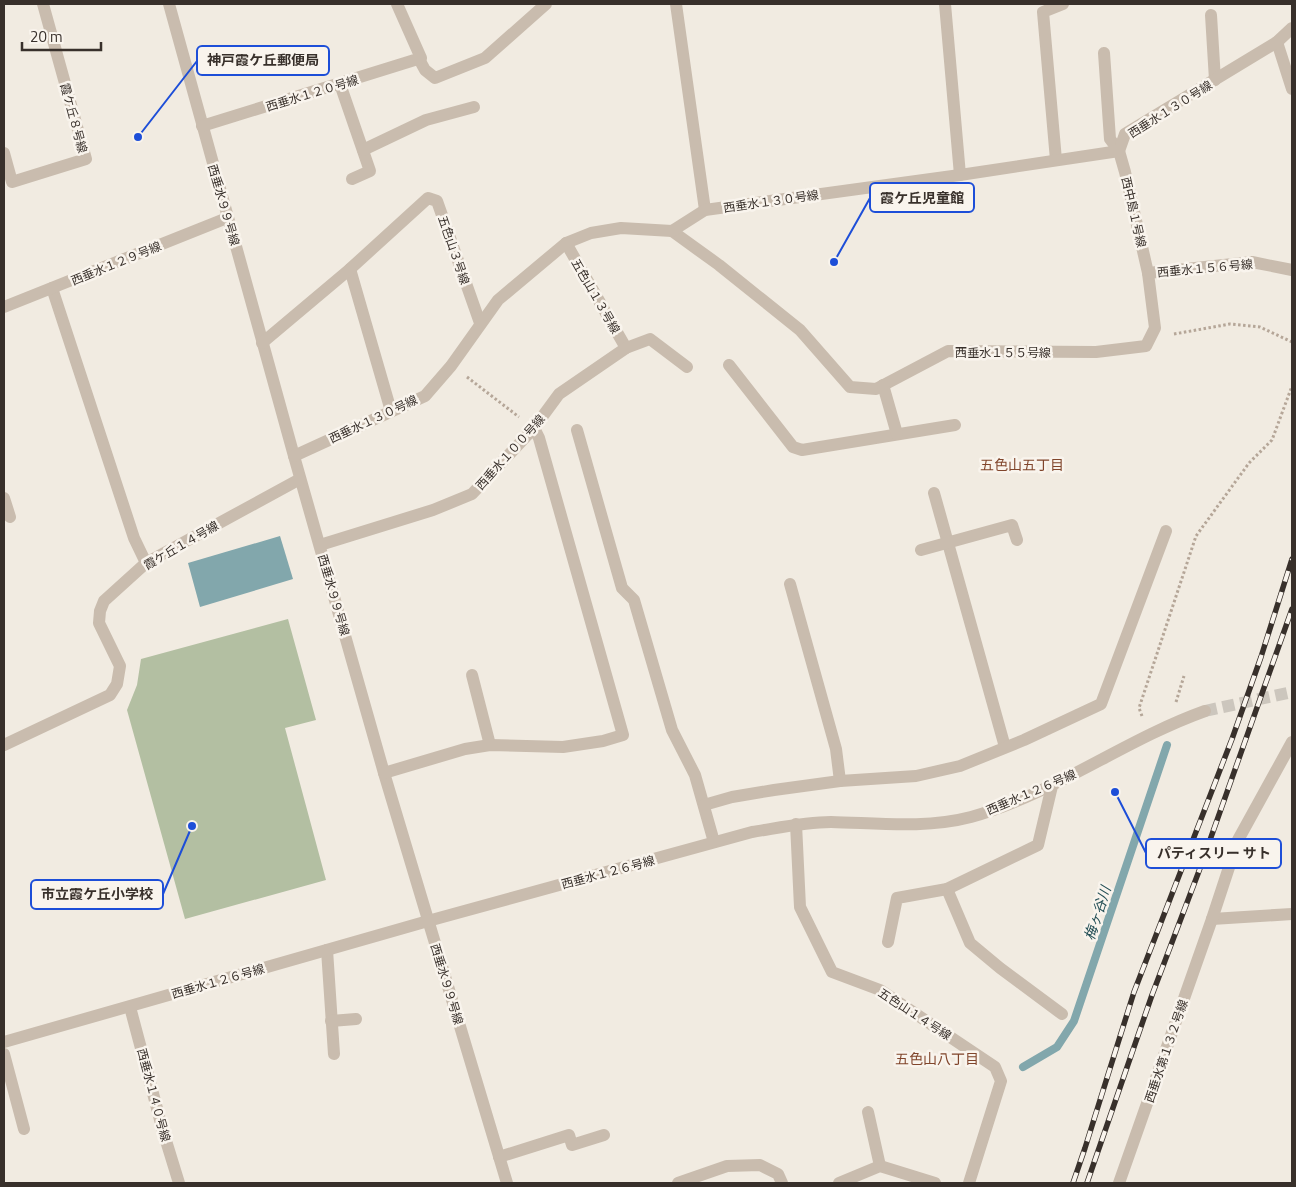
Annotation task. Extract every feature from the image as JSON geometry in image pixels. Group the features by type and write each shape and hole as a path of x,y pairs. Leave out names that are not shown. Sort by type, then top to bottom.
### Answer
{"street":[{"name":"霞ケ丘８号線","path":"4,152 12,182 86,159 43,4"},
{"name":"西垂水９９号線","path":"168,4 384,773 507,1183"},
{"path":"397,4 425,70 434,78 485,58 546,4"},
{"path":"676,4 705,210"},
{"path":"945,4 960,175"},
{"path":"1056,160 1043,12 1063,4"},
{"path":"1211,15 1215,80"},
{"name":"西垂水１３０号線","path":"294,456 425,396 451,366 498,300 566,243 591,233 621,228 672,231 705,210 1118,151 1126,134 1277,42 1292,28"},
{"path":"1277,42 1292,89"},
{"name":"西中島１号線","path":"1104,53 1110,139 1118,151 1125,172 1148,273"},
{"name":"西垂水１２０号線","path":"202,126 420,58"},
{"path":"340,84 370,171 352,179"},
{"path":"363,150 426,120 474,107"},
{"name":"五色山３号線","path":"262,343 350,269 428,198 437,201 480,323"},
{"name":"西垂水１２９号線","path":"4,307 227,218"},
{"name":"西垂水１５５号線","path":"672,231 719,265 800,330 850,387 876,389 948,351 1096,352 1146,346"},
{"name":"五色山１３号線","path":"566,243 626,348"},
{"name":"西垂水１５６号線","path":"1148,273 1252,262 1292,270"},
{"path":"350,269 391,411"},
{"path":"1146,346 1155,328 1148,273"},
{"path":"52,288 134,538 146,563"},
{"name":"西垂水１００号線","path":"320,545 433,510 472,494 534,428 559,394 626,348 650,339 687,368"},
{"path":"729,365 793,447 802,450 955,425"},
{"path":"883,385 897,434"},
{"path":"384,773 465,749 490,745 563,747 623,736 540,438 534,428"},
{"path":"577,430 622,588 634,600 672,730 695,775 714,842"},
{"name":"霞ケ丘１４号線","path":"4,745 110,695 118,684 120,666 99,623 100,611 104,601 146,563 300,479"},
{"path":"934,493 1006,747"},
{"path":"4,498 10,516"},
{"path":"921,550 1012,524 1017,540"},
{"path":"704,805 732,797 840,780 916,776 960,766 1100,704 1166,531"},
{"path":"790,584 836,749 840,780"},
{"path":"472,675 490,745"},
{"name":"西垂水１２６号線","path":"4,1042 428,921 752,832 796,824 830,822 905,824 940,822 970,817 1052,786 1151,733 1205,711"},
{"name":"西垂水第１３２号線","path":"1119,1183 1238,840 1292,742"},
{"path":"888,942 896,898 947,889 1038,845 1052,786"},
{"name":"五色山１４号線","path":"796,824 800,907 832,972 880,990 995,1067 1001,1081 969,1183"},
{"path":"947,889 970,943 1062,1014"},
{"path":"1212,919 1292,914"},
{"path":"326,950 334,1054"},
{"name":"西垂水１４０号線","path":"130,1007 179,1183"},
{"path":"331,1021 356,1019"},
{"path":"4,1054 24,1129"},
{"path":"868,1112 880,1166"},
{"path":"499,1157 569,1135 572,1145 604,1135"},
{"path":"678,1183 727,1166 760,1165 778,1174 782,1183"},
{"path":"839,1183 880,1166 935,1183"}],"path":[{"path":"1146,346 1175,333 1230,324 1260,327 1292,342"},
{"path":"451,366 534,428"},
{"path":"1144,721 1139,708 1196,536 1249,463 1272,440 1292,386"},
{"path":"1178,697 1184,676"}],"green space":[{"path":"288,619 316,720 285,728 326,880 185,919 127,710 137,685 141,659"}],"water":[{"path":"280,536 293,579 200,607 188,563"}],"waterway":[{"name":"梅ヶ谷川","path":"1023,1067 1057,1047 1074,1021 1167,745"}],"tunnel":[{"path":"1205,711 1292,692"}],"railway":[{"path":"1073,1183 1134,992 1232,739 1261,657 1292,559"},
{"path":"1087,1183 1152,995 1199,871 1292,609"}],"place":[{"name":"神戸霞ケ丘郵便局","path":"138,137"},
{"name":"霞ケ丘児童館","path":"834,262"},
{"name":"パティスリー サト","path":"1115,792"},
{"name":"市立霞ケ丘小学校","path":"192,826"}],"district":[{"name":"五色山五丁目","path":"1022,464"},
{"name":"五色山八丁目","path":"937,1058"}]}
